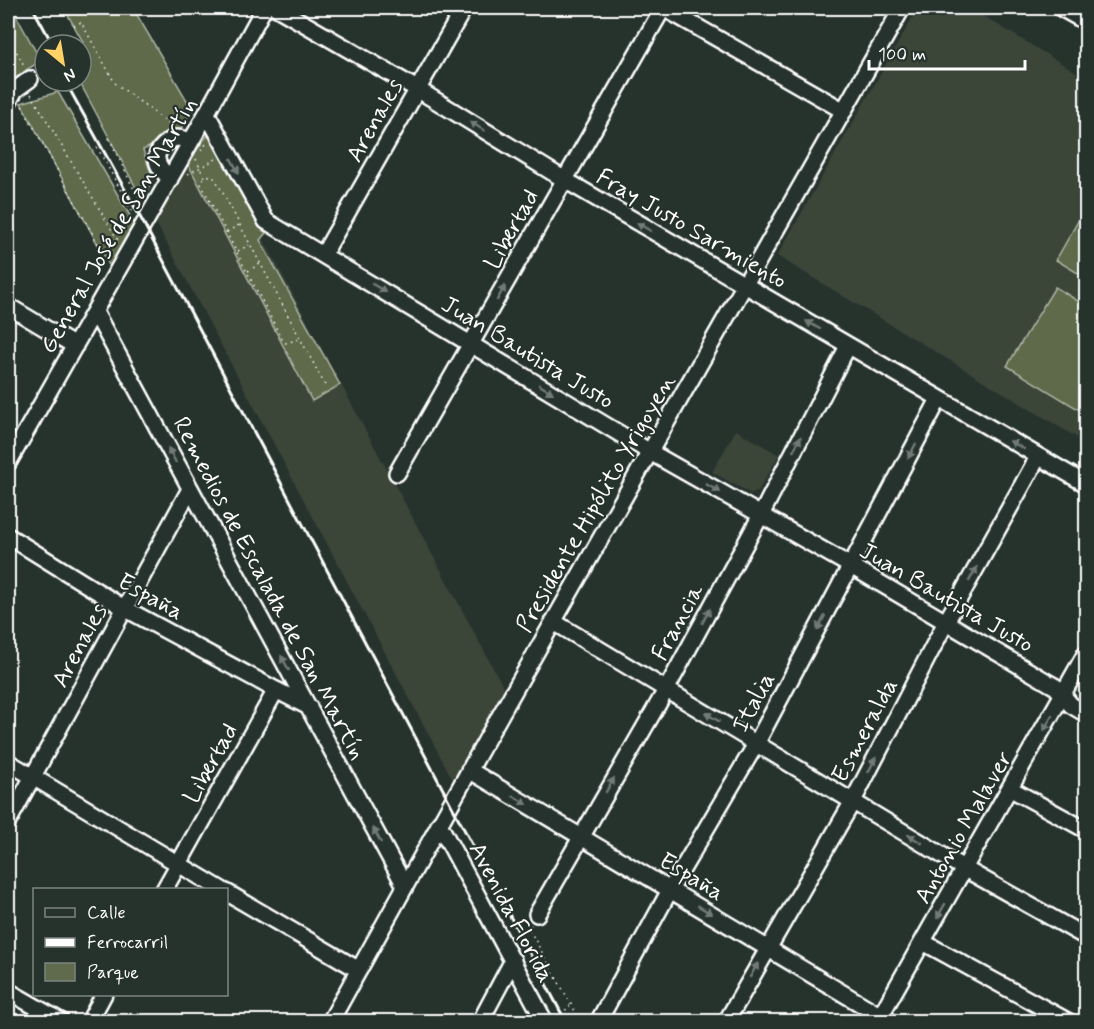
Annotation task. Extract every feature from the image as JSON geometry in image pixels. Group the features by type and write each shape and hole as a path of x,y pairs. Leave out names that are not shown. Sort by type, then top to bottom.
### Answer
{"street":[{"name":"General José de San Martín","path":"8,463 207,114 264,8"},
{"name":"Fray Justo Sarmiento","path":"278,8 417,89 565,180 1086,484"},
{"name":"Arenales","path":"323,255 464,8"},
{"path":"663,8 844,111"},
{"name":"Libertad","path":"397,473 663,8"},
{"name":"Presidente Hipólito Yrigoyen","path":"330,1022 469,770 902,8"},
{"path":"1061,8 1086,22"},
{"name":"Juan Bautista Justo","path":"207,114 266,221 650,452 851,566 1056,687 1071,705 1086,714"},
{"path":"170,179 158,163 159,151 171,140 178,138 191,141"},
{"path":"8,306 75,346"},
{"name":"Remedios de Escalada de San Martín","path":"94,312 405,886"},
{"name":"Francia","path":"537,914 666,690 848,346"},
{"name":"Italia","path":"598,1022 670,890 756,744 939,399"},
{"name":"Esmeralda","path":"726,1022 767,947 853,801 946,622 1038,457"},
{"name":"Arenales","path":"8,822 190,489"},
{"name":"España","path":"8,536 124,608 276,690"},
{"path":"554,622 965,869 1086,937"},
{"name":"Antonio Malaver","path":"883,1019 923,942 1086,653"},
{"path":"276,690 309,707"},
{"name":"Libertad","path":"166,888 276,690"},
{"path":"8,762 219,888"},
{"name":"España","path":"469,770 767,947 883,1019"},
{"path":"1011,789 1086,830"},
{"name":"Avenida Florida","path":"440,824 545,1022"},
{"path":"228,893 359,970"},
{"path":"923,942 1069,1022"},
{"path":"480,1022 513,960"},
{"path":"8,991 62,1022"},
{"path":"89,1022 103,996"}],"path":[{"path":"74,26 81,22 115,83 174,128"},
{"path":"8,36 18,91 115,276"},
{"path":"18,91 127,255"},
{"path":"216,132 206,146 194,155 204,177 201,184 282,339 286,343 300,339"},
{"path":"109,138 145,224"},
{"path":"97,147 145,224"},
{"path":"187,175 228,153"},
{"path":"204,177 209,175 214,177 326,387"},
{"path":"226,232 240,225"},
{"path":"237,252 250,244"},
{"path":"247,271 260,264"},
{"path":"537,914 529,929 581,1022"},
{"path":"552,1022 563,1016 567,1007 571,1005"}],"shaded area":[{"path":"918,8 970,8 1086,78 1086,443 777,256"},
{"path":"207,129 269,250 504,688 455,784 155,221"},
{"path":"736,430 779,455 758,492 751,494 712,472"}],"green space":[{"path":"8,8 12,8 33,46 33,66 26,70 15,90 8,76"},
{"path":"64,8 133,8 192,109 179,133 143,150 153,179 142,199 85,93 93,93 93,33 78,33"},
{"path":"59,93 140,233 115,276 21,103"},
{"path":"207,136 214,138 259,227 266,233 260,240 340,385 312,401 187,162"},
{"path":"1086,207 1086,278 1056,260"},
{"path":"1055,287 1086,306 1086,414 1007,366"}],"railway":[{"path":"33,8 47,33"},
{"path":"72,93 144,224 566,1022"}]}
